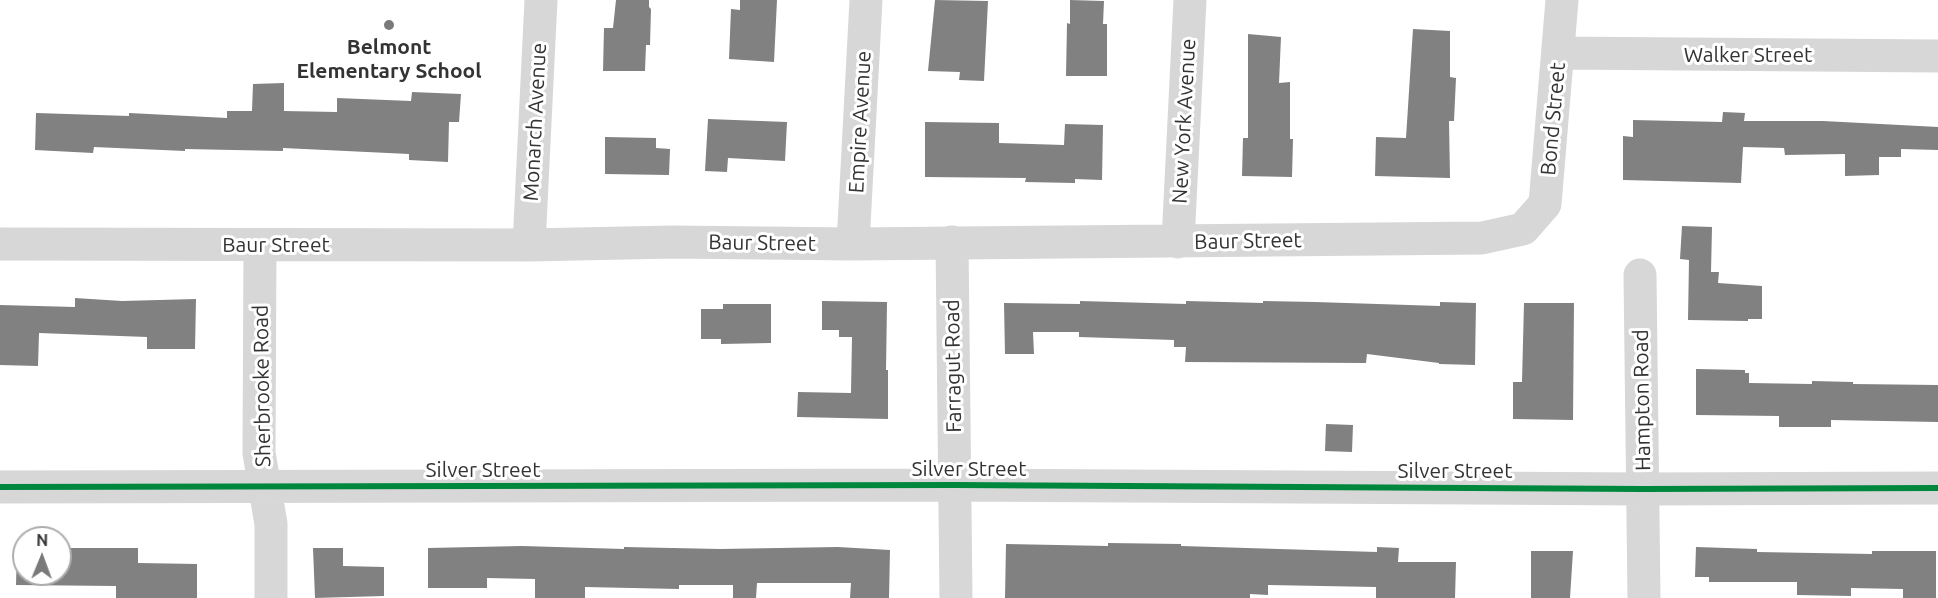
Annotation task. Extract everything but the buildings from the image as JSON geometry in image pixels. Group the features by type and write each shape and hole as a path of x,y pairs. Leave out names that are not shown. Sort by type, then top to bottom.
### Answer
{"street":[{"name":"Monarch Avenue","path":"529,244 541,0"},
{"name":"Empire Avenue","path":"853,244 866,0"},
{"name":"New York Avenue","path":"1178,242 1190,0"},
{"name":"Bond Street","path":"1523,229 1545,204 1562,0"},
{"name":"Walker Street","path":"1559,53 1938,56"},
{"name":"Baur Street","path":"0,244 1178,242 1482,238 1523,229"},
{"name":"Farragut Road","path":"952,242 956,598"},
{"name":"Sherbrooke Road","path":"260,245 259,453 271,524 271,598"},
{"name":"Hampton Road","path":"1640,275 1644,598"},
{"name":"Silver Street","path":"0,487 954,485 1643,489 1938,488"}],"cycle path":[{"path":"0,487 954,485 1643,489 1938,488"}],"place":[{"name":"Belmont Elementary School","path":"389,25"}]}
